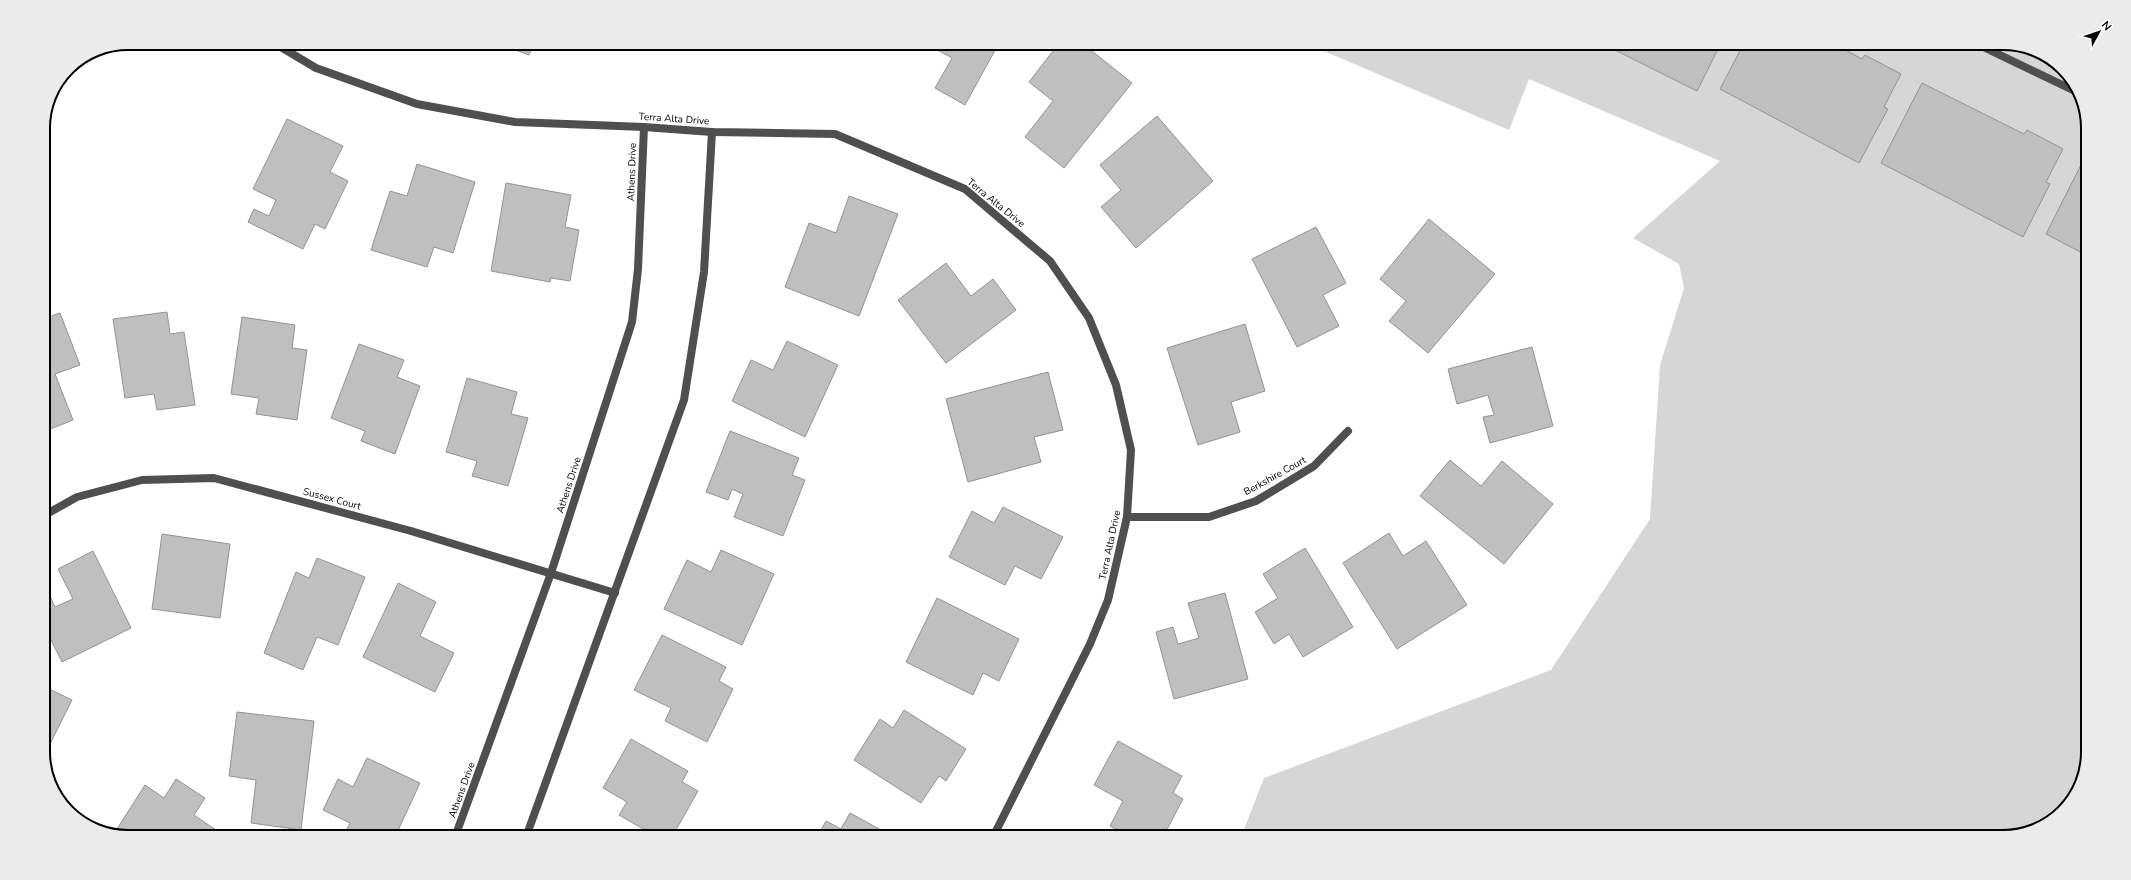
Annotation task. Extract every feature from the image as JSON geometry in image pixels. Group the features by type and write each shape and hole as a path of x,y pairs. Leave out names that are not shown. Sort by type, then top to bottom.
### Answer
{"street":[{"name":"Terra Alta Drive","path":"286,50 316,68 417,104 515,122 644,127 712,132 834,134 965,188 1050,261 1089,318 1116,385 1131,450 1127,517 1108,600 1092,638 996,830"},
{"path":"1990,50 2071,89"},
{"name":"Athens Drive","path":"458,830 551,573 632,322 638,269 644,127"},
{"path":"529,830 684,400 704,272 712,132"},
{"name":"Berkshire Court","path":"1127,517 1209,517 1256,501 1314,466 1348,431"},
{"name":"Sussex Court","path":"50,512 77,497 142,480 214,478 411,531 615,593"}],"shaded area":[{"path":"1321,50 2008,50 2018,51 2037,58 2050,66 2065,81 2075,98 2081,123 2081,757 2080,767 2071,791 2050,814 2033,824 2003,830 1244,830 1264,778 1551,670 1650,519 1660,365 1684,288 1679,264 1633,238 1720,161 1529,79 1509,130"}],"building":[{"path":"516,50 531,50 529,55"},
{"path":"938,50 995,50 965,105 935,88 952,58"},
{"path":"1054,50 1091,50 1132,83 1064,168 1025,137 1053,101 1029,82"},
{"path":"1615,50 1718,50 1697,91"},
{"path":"1740,50 1845,50 1862,59 1865,55 1901,74 1884,107 1888,109 1859,163 1720,89"},
{"path":"1922,83 2024,134 2027,130 2063,149 2046,182 2050,184 2023,237 1881,163"},
{"path":"1157,116 1213,181 1136,248 1101,207 1121,190 1100,165"},
{"path":"287,119 343,146 330,172 348,181 325,229 315,224 303,249 248,222 254,209 269,216 276,200 253,189"},
{"path":"417,164 475,182 453,253 434,247 427,267 371,250 390,191 407,196"},
{"path":"2081,165 2081,252 2046,234"},
{"path":"506,183 571,195 565,227 579,230 570,281 551,278 550,282 491,271"},
{"path":"849,196 898,214 859,316 785,287 809,223 836,233"},
{"path":"1429,219 1495,274 1428,353 1389,321 1406,301 1380,279"},
{"path":"1316,227 1346,283 1323,295 1339,326 1297,347 1252,259"},
{"path":"946,263 971,296 993,279 1016,310 946,363 898,300"},
{"path":"167,312 170,334 184,332 195,405 157,410 154,394 125,398 113,319"},
{"path":"60,313 80,365 55,374 73,420 50,429 50,317"},
{"path":"242,317 295,325 292,348 307,350 297,420 256,414 259,398 231,394"},
{"path":"1245,324 1265,391 1231,402 1240,432 1198,445 1167,348"},
{"path":"787,341 838,365 805,437 732,401 751,360 773,370"},
{"path":"359,344 404,360 397,377 420,386 395,454 361,441 365,431 331,418"},
{"path":"1532,347 1553,426 1490,443 1483,417 1494,415 1488,395 1457,404 1448,369"},
{"path":"1048,372 1063,430 1034,437 1041,462 968,482 946,399"},
{"path":"467,378 517,392 511,414 528,418 508,486 472,476 477,461 446,452"},
{"path":"730,431 799,458 792,475 805,480 783,536 734,517 743,494 732,489 728,500 706,492"},
{"path":"1450,460 1481,486 1502,461 1553,504 1504,564 1420,496"},
{"path":"1003,507 1063,537 1041,579 1015,566 1005,585 949,557 972,511 994,523"},
{"path":"1389,533 1403,556 1426,541 1467,605 1397,649 1343,563"},
{"path":"162,534 230,544 220,618 152,609"},
{"path":"1305,548 1353,627 1303,657 1289,634 1274,644 1255,612 1278,598 1263,574"},
{"path":"721,550 774,574 742,645 664,609 687,560 711,572"},
{"path":"93,551 131,628 62,662 50,638 50,596 55,607 73,599 58,569"},
{"path":"317,558 365,577 338,645 317,637 303,670 264,653 296,572 309,578"},
{"path":"398,583 436,602 420,636 454,653 435,692 363,657"},
{"path":"1225,593 1248,679 1174,699 1156,632 1173,627 1178,644 1199,638 1188,603"},
{"path":"937,598 1019,639 999,681 983,673 973,695 906,662"},
{"path":"662,635 726,667 719,681 733,689 707,742 665,721 671,708 634,690"},
{"path":"50,689 72,700 50,744"},
{"path":"904,710 966,749 946,781 939,776 921,803 854,760 880,719 893,728"},
{"path":"237,712 314,721 301,830 251,823 256,780 229,776"},
{"path":"631,739 688,771 682,782 698,791 676,830 645,830 619,815 627,802 603,788"},
{"path":"1118,741 1182,776 1173,793 1183,799 1167,830 1118,830 1110,826 1123,801 1094,785"},
{"path":"367,758 420,783 398,830 346,830 350,823 323,810 338,779 353,787"},
{"path":"176,779 205,798 194,815 216,830 117,829 145,785 164,798"},
{"path":"850,813 881,830 821,830 826,821 841,829"}]}
